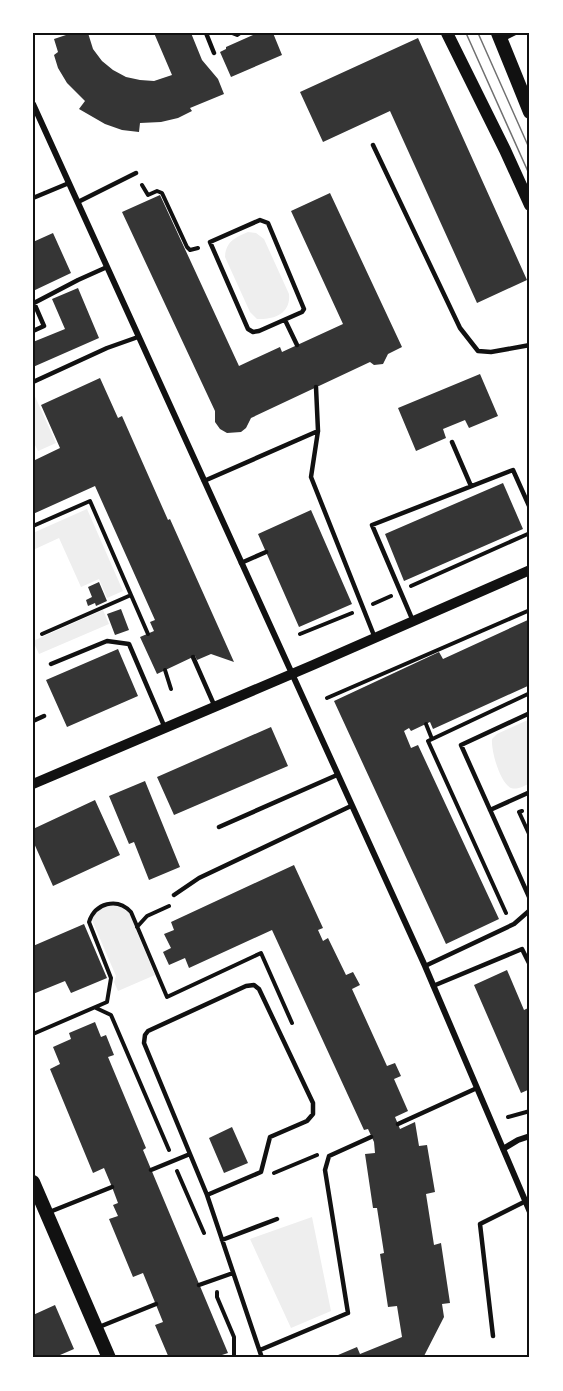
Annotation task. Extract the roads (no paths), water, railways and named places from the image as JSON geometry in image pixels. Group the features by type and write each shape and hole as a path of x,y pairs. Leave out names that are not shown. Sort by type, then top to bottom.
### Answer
{"main road":[{"path":"447,33 530,206"},
{"path":"499,36 530,112"},
{"path":"33,1182 109,1358"}],"street":[{"path":"33,104 425,966 530,1212"},
{"path":"33,784 530,570"},
{"path":"503,1149 530,1136"}],"lane":[{"path":"206,33 214,53"},
{"path":"499,36 515,33"},
{"path":"373,145 460,328 470,341 478,351 491,352 530,345"},
{"path":"78,202 136,173"},
{"path":"33,198 69,183"},
{"path":"260,220 268,224 304,304 302,312 285,320 259,331 253,332 248,329 210,242 260,220"},
{"path":"33,331 44,326 34,303 107,267"},
{"path":"285,320 297,345"},
{"path":"33,382 138,336"},
{"path":"316,387 318,431 311,477 375,638"},
{"path":"204,481 318,431"},
{"path":"452,442 471,486"},
{"path":"413,621 372,525 513,470 530,508"},
{"path":"241,563 266,552"},
{"path":"51,664 107,641 129,644 165,728"},
{"path":"193,657 215,707"},
{"path":"530,713 461,745 530,899"},
{"path":"33,721 44,716"},
{"path":"219,827 337,776"},
{"path":"490,810 530,792"},
{"path":"174,896 199,878 351,806"},
{"path":"425,966 514,924 530,910"},
{"path":"433,986 522,949 530,965"},
{"path":"207,1196 261,1172 270,1137 307,1121 313,1114 313,1103 260,989 254,986 246,986 148,1031 144,1043 207,1196 262,1358"},
{"path":"398,1124 477,1088"},
{"path":"260,1350 348,1313 325,1170 329,1156 371,1137"},
{"path":"151,1170 190,1154"},
{"path":"47,1213 112,1187"},
{"path":"494,1336 480,1224 526,1201"},
{"path":"222,1240 277,1219"},
{"path":"199,1285 233,1273"},
{"path":"96,1328 156,1304"}],"tram line":[{"path":"466,33 530,176"},
{"path":"478,33 530,150"}]}
